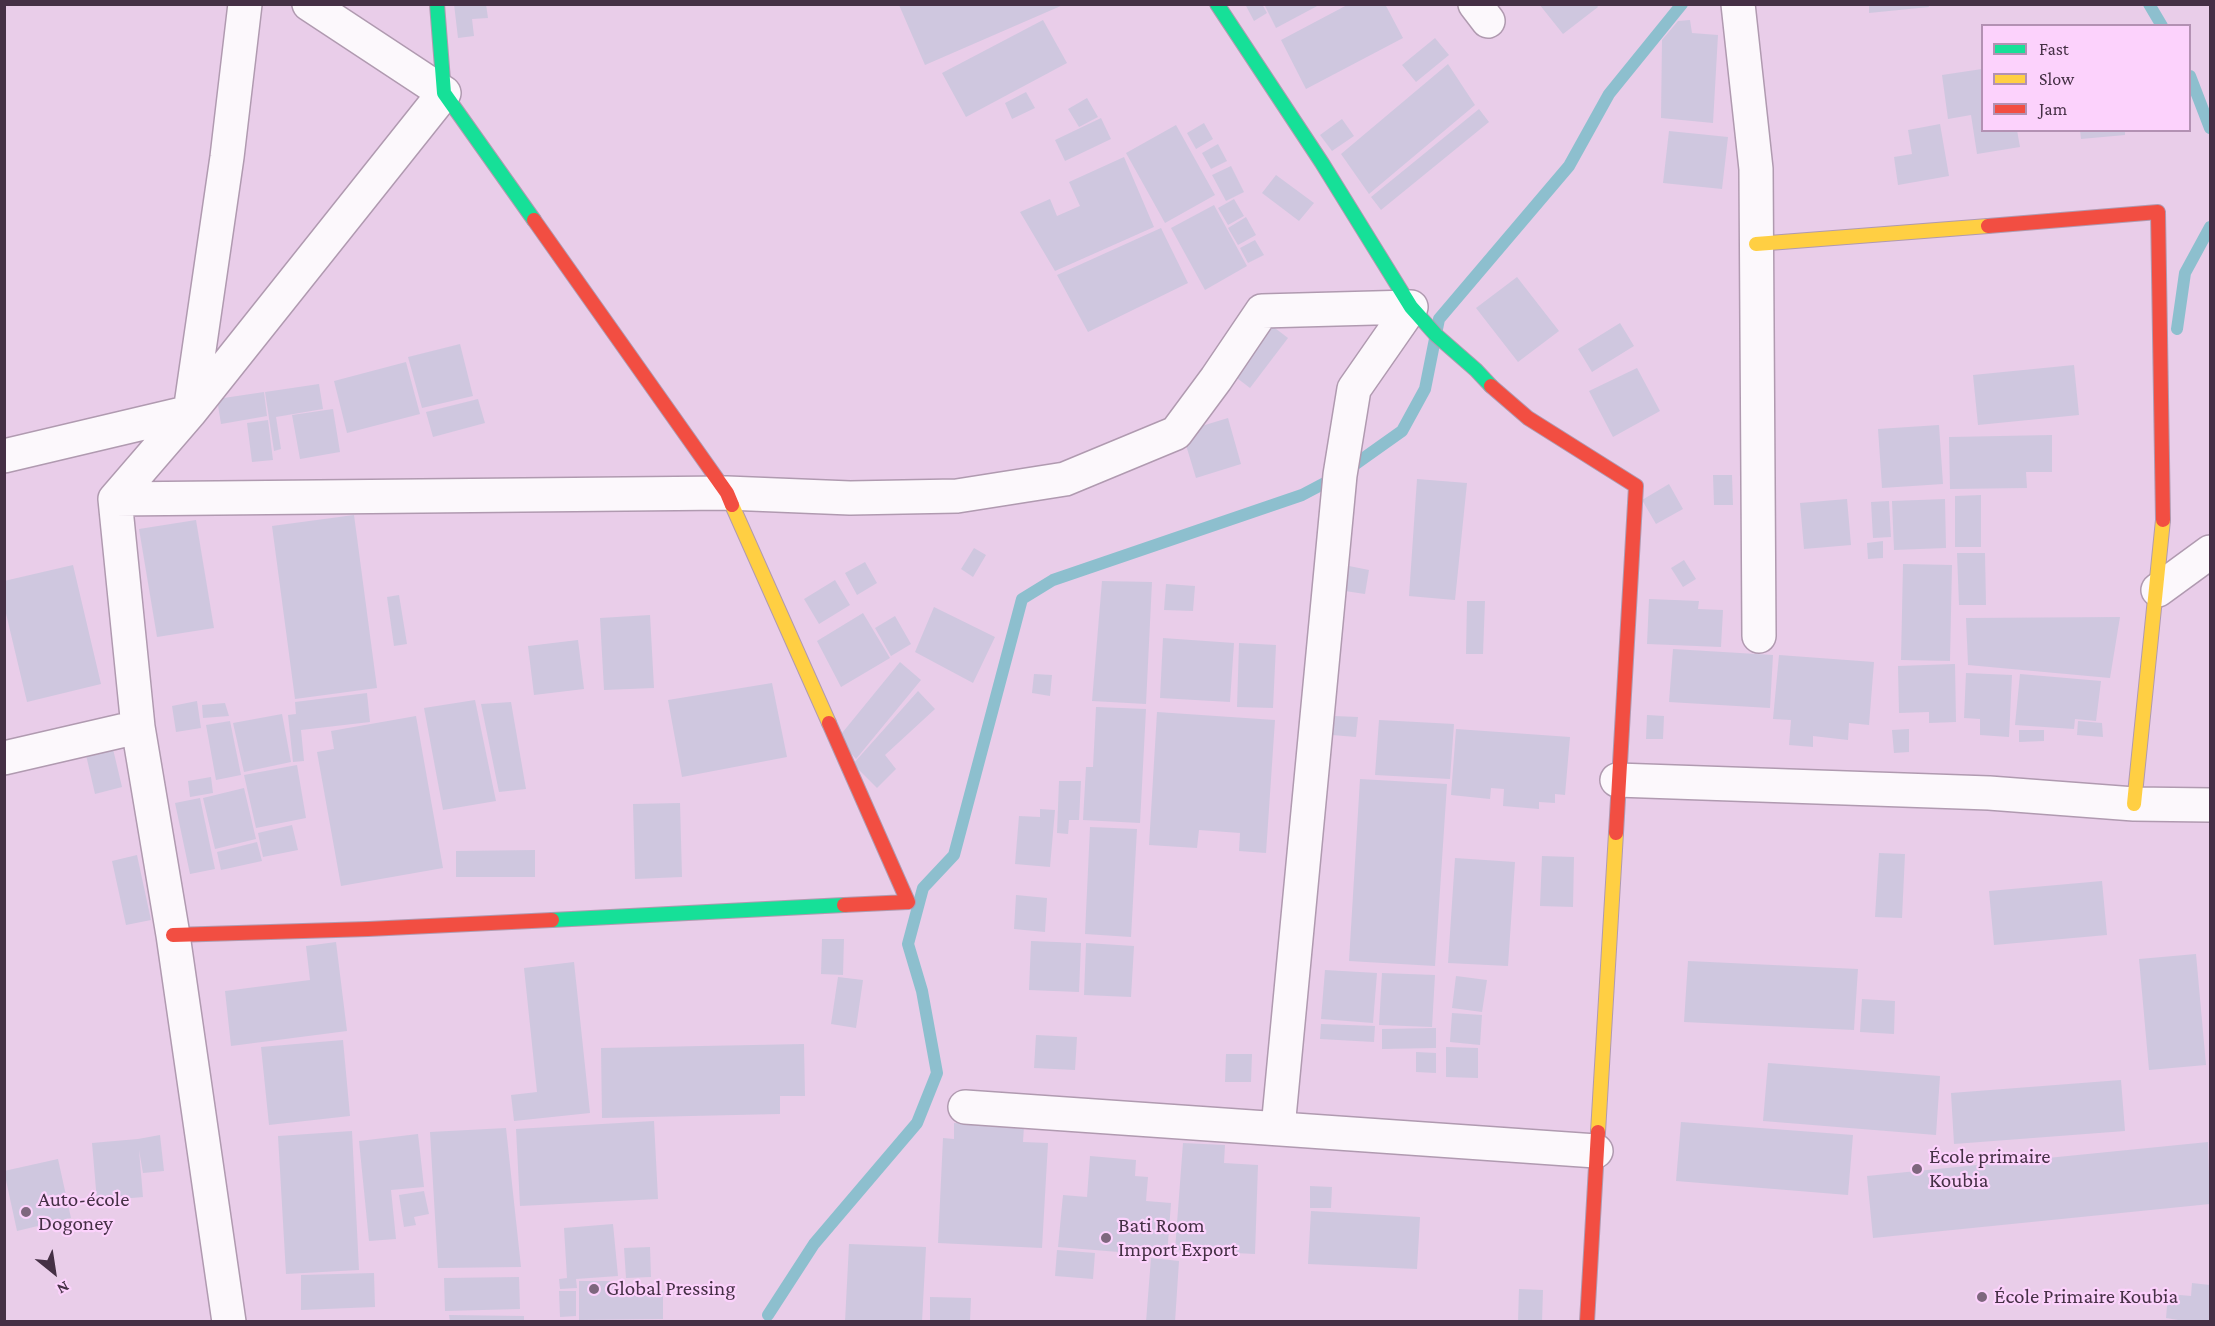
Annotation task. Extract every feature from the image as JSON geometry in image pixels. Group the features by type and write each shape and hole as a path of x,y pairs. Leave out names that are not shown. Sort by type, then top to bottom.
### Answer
{"street":[{"path":"190,412 227,158 246,4"},
{"path":"173,935 368,930 908,902 727,493 444,93 309,4"},
{"path":"229,1322 173,935 138,727 115,499 190,412 444,93 437,4"},
{"path":"1217,4 1322,163 1411,307 1436,335 1476,370 1498,394 1528,418 1636,486 1587,1322"},
{"path":"1738,4 1756,169 1759,636"},
{"path":"1756,244 2158,212 2163,521 2158,590 2134,804"},
{"path":"115,499 727,493 850,498 957,496 1065,479 1176,433 1262,311 1411,307"},
{"path":"1278,1128 1340,475 1354,389 1411,307"},
{"path":"4,456 190,412"},
{"path":"2158,590 2211,552"},
{"path":"4,758 138,727"},
{"path":"1617,780 1989,793 2134,804 2211,805"},
{"path":"965,1107 1596,1151"}],"building":[{"path":"454,4 486,4 488,18 472,19 474,36 458,38"},
{"path":"1245,4 1262,4 1267,13 1254,21"},
{"path":"1264,4 1321,4 1276,28"},
{"path":"1349,4 1385,4 1403,38 1306,89 1281,40"},
{"path":"1539,4 1596,4 1598,7 1563,34"},
{"path":"1869,4 1928,4 1929,7 1869,13"},
{"path":"899,5 1063,5 925,65"},
{"path":"1043,20 1067,63 966,117 942,73"},
{"path":"1690,20 1692,33 1718,35 1713,123 1661,118 1662,40 1678,21"},
{"path":"1435,38 1449,55 1416,82 1402,65"},
{"path":"1448,64 1475,105 1369,194 1341,154"},
{"path":"1981,69 1981,132 2017,132 2020,147 1977,154 1971,115 1948,119 1942,75"},
{"path":"1026,92 1035,108 1012,119 1005,103"},
{"path":"1087,98 1098,117 1079,127 1068,109"},
{"path":"1479,109 1489,122 1381,210 1371,197"},
{"path":"1101,118 1111,139 1065,161 1055,140"},
{"path":"1342,119 1354,136 1332,151 1320,135"},
{"path":"1204,123 1213,139 1196,149 1187,133"},
{"path":"1940,124 1949,176 1898,185 1894,157 1912,154 1908,130"},
{"path":"1176,125 1215,195 1165,223 1126,153"},
{"path":"1669,131 1728,137 1722,189 1663,183"},
{"path":"2080,132 2125,132 2125,135 2081,139"},
{"path":"1218,144 1227,161 1211,169 1202,153"},
{"path":"1124,157 1154,227 1055,271 1020,212 1050,199 1057,216 1080,206 1069,182"},
{"path":"1231,166 1244,192 1226,201 1212,175"},
{"path":"1276,175 1314,203 1299,221 1262,193"},
{"path":"1234,199 1244,216 1228,225 1218,208"},
{"path":"1214,205 1247,266 1205,290 1171,228"},
{"path":"1246,217 1256,235 1238,245 1228,228"},
{"path":"1161,228 1188,283 1088,332 1057,275"},
{"path":"1255,240 1264,255 1248,263 1240,248"},
{"path":"1517,277 1559,331 1518,362 1476,308"},
{"path":"1267,322 1288,338 1250,388 1229,372"},
{"path":"1620,323 1634,346 1592,372 1578,349"},
{"path":"460,344 473,396 422,408 408,357"},
{"path":"406,362 420,414 347,433 334,381"},
{"path":"2074,365 2079,415 1978,425 1973,375"},
{"path":"1637,368 1660,411 1613,437 1589,391"},
{"path":"319,384 323,409 276,417 281,449 274,451 265,392"},
{"path":"264,392 267,416 221,424 217,399"},
{"path":"478,399 485,423 433,437 426,412"},
{"path":"333,409 340,452 300,459 292,415"},
{"path":"1228,418 1241,464 1196,478 1182,432"},
{"path":"268,420 273,460 252,462 247,423"},
{"path":"1939,425 1943,484 1882,488 1878,429"},
{"path":"2052,435 2052,472 2026,472 2027,488 1950,489 1949,437"},
{"path":"1713,475 1732,475 1733,505 1714,505"},
{"path":"1417,479 1467,483 1455,600 1409,596"},
{"path":"1669,484 1683,509 1656,524 1642,500"},
{"path":"1981,495 1981,547 1955,547 1955,496"},
{"path":"1847,499 1851,545 1804,549 1800,503"},
{"path":"1945,499 1946,548 1894,550 1892,501"},
{"path":"1889,501 1891,537 1873,538 1871,502"},
{"path":"354,515 377,688 295,699 272,526"},
{"path":"196,520 214,628 157,637 139,529"},
{"path":"1883,541 1883,558 1868,559 1867,543"},
{"path":"974,548 986,555 973,577 961,569"},
{"path":"1957,553 1985,553 1986,605 1959,605"},
{"path":"1684,560 1696,579 1683,587 1671,568"},
{"path":"865,562 877,583 857,595 845,573"},
{"path":"1903,564 1952,565 1950,661 1901,660"},
{"path":"73,565 101,684 27,702 4,605 4,581"},
{"path":"1349,566 1369,570 1365,594 1345,591"},
{"path":"835,580 850,605 819,624 804,599"},
{"path":"1102,581 1152,582 1146,704 1092,701"},
{"path":"1166,584 1195,586 1193,611 1164,610"},
{"path":"399,595 407,644 394,646 387,597"},
{"path":"1649,599 1699,601 1698,609 1723,610 1721,647 1647,644"},
{"path":"1467,601 1485,601 1483,654 1466,654"},
{"path":"934,607 995,637 973,683 915,652"},
{"path":"863,613 890,658 841,687 817,641"},
{"path":"650,615 654,688 604,690 600,618"},
{"path":"895,616 911,644 891,656 875,628"},
{"path":"2120,617 2110,678 1968,665 1966,618"},
{"path":"1163,638 1234,643 1230,702 1160,698"},
{"path":"578,640 584,689 534,695 528,646"},
{"path":"1239,643 1276,645 1273,708 1237,707"},
{"path":"1673,649 1773,655 1770,708 1669,702"},
{"path":"1779,655 1874,662 1869,725 1849,723 1848,740 1813,736 1813,747 1789,745 1791,720 1773,719"},
{"path":"900,662 921,680 856,759 838,738"},
{"path":"1955,664 1956,722 1929,723 1929,712 1899,713 1898,666"},
{"path":"1966,673 2012,675 2009,737 1980,735 1980,719 1964,718"},
{"path":"1034,674 1052,675 1050,696 1032,693"},
{"path":"2020,674 2101,681 2096,721 2075,719 2074,729 2015,725"},
{"path":"772,683 787,757 682,777 668,700"},
{"path":"918,691 935,709 885,755 896,769 877,788 853,764"},
{"path":"367,693 370,722 301,730 304,761 293,762 288,715 296,714 295,702"},
{"path":"475,700 496,801 443,810 424,708"},
{"path":"197,701 201,728 176,732 172,706"},
{"path":"511,702 526,789 499,792 481,704"},
{"path":"225,703 229,716 203,718 202,705"},
{"path":"1096,707 1146,709 1140,823 1083,820 1086,767 1093,767"},
{"path":"1157,712 1275,720 1266,853 1239,851 1240,833 1199,830 1197,848 1149,845"},
{"path":"282,714 291,762 244,772 233,723"},
{"path":"1647,715 1664,716 1663,739 1646,739"},
{"path":"416,716 443,868 341,886 317,752 334,749 331,731"},
{"path":"1334,716 1358,717 1356,737 1332,735"},
{"path":"1379,720 1454,724 1450,779 1375,775"},
{"path":"230,721 241,775 216,780 206,725"},
{"path":"2078,721 2102,723 2103,737 2077,735"},
{"path":"1456,729 1570,737 1565,795 1555,794 1555,803 1539,802 1539,809 1503,806 1504,789 1491,788 1490,799 1451,795"},
{"path":"1909,729 1909,752 1894,753 1892,730"},
{"path":"2019,730 2044,730 2044,741 2019,742"},
{"path":"113,749 122,787 95,794 86,755"},
{"path":"297,765 306,818 256,828 244,775"},
{"path":"211,777 213,793 190,797 188,781"},
{"path":"1360,779 1447,784 1435,966 1349,961"},
{"path":"1059,781 1081,781 1079,820 1069,820 1068,834 1057,833"},
{"path":"244,788 256,839 215,849 203,798"},
{"path":"200,798 215,869 190,874 175,803"},
{"path":"680,803 682,877 635,879 633,804"},
{"path":"1040,809 1055,810 1050,867 1015,864 1019,816 1040,817"},
{"path":"292,825 298,850 263,857 258,833"},
{"path":"1090,827 1137,829 1131,937 1085,934"},
{"path":"257,842 262,861 221,870 217,852"},
{"path":"535,850 535,877 456,877 456,851"},
{"path":"1879,853 1905,854 1902,918 1875,917"},
{"path":"137,855 151,920 126,925 112,861"},
{"path":"1542,856 1574,857 1573,907 1540,906"},
{"path":"1455,858 1515,862 1508,966 1448,963"},
{"path":"2102,881 2107,935 1994,945 1989,891"},
{"path":"1016,895 1047,898 1045,932 1014,929"},
{"path":"822,939 844,939 843,975 821,974"},
{"path":"1031,941 1081,943 1079,992 1029,990"},
{"path":"336,942 347,1031 231,1046 225,991 310,980 306,946"},
{"path":"1086,943 1134,946 1131,997 1084,995"},
{"path":"2196,954 2206,1065 2149,1070 2139,959"},
{"path":"1688,961 1858,969 1854,1030 1684,1022"},
{"path":"574,962 590,1113 514,1121 511,1095 537,1092 524,968"},
{"path":"1325,970 1377,973 1373,1023 1321,1019"},
{"path":"1382,973 1435,975 1432,1027 1379,1025"},
{"path":"1456,976 1487,980 1482,1012 1452,1008"},
{"path":"838,977 863,980 856,1028 831,1024"},
{"path":"1862,999 1895,1001 1894,1034 1860,1032"},
{"path":"1452,1013 1482,1015 1480,1045 1450,1042"},
{"path":"1321,1024 1375,1026 1374,1042 1320,1039"},
{"path":"1436,1028 1436,1048 1382,1049 1382,1029"},
{"path":"1036,1035 1077,1037 1075,1070 1034,1068"},
{"path":"343,1040 350,1116 269,1125 261,1047"},
{"path":"804,1044 805,1096 780,1096 780,1114 602,1118 601,1048"},
{"path":"1446,1047 1478,1048 1478,1078 1446,1077"},
{"path":"1416,1052 1436,1053 1436,1073 1416,1072"},
{"path":"1226,1054 1252,1054 1251,1082 1225,1082"},
{"path":"1768,1063 1940,1076 1936,1135 1763,1121"},
{"path":"2121,1080 2125,1131 1954,1144 1951,1093"},
{"path":"654,1121 658,1199 520,1206 516,1129"},
{"path":"1681,1122 1853,1135 1848,1195 1676,1181"},
{"path":"954,1123 1024,1126 1023,1142 1048,1143 1042,1248 938,1243 943,1138 954,1139"},
{"path":"506,1128 521,1267 438,1268 430,1132"},
{"path":"352,1131 359,1270 286,1274 278,1136"},
{"path":"418,1134 424,1187 391,1190 396,1239 369,1241 359,1141"},
{"path":"160,1135 164,1171 143,1173 139,1150 143,1197 97,1201 92,1143"},
{"path":"2208,1142 2210,1204 1873,1238 1867,1176"},
{"path":"1183,1143 1225,1145 1224,1163 1258,1165 1255,1254 1175,1250"},
{"path":"1090,1156 1136,1160 1135,1176 1148,1177 1146,1201 1171,1203 1167,1256 1058,1247 1063,1195 1087,1197"},
{"path":"58,1159 71,1218 17,1231 4,1171"},
{"path":"1310,1186 1332,1187 1331,1208 1310,1208"},
{"path":"424,1191 429,1214 414,1217 416,1225 404,1227 399,1195"},
{"path":"1311,1211 1420,1217 1417,1269 1308,1264"},
{"path":"613,1224 618,1276 576,1279 577,1288 560,1289 559,1279 567,1278 564,1228"},
{"path":"849,1244 926,1247 922,1322 845,1322"},
{"path":"650,1247 651,1277 626,1278 624,1248"},
{"path":"1057,1250 1095,1253 1093,1279 1055,1276"},
{"path":"1151,1258 1179,1261 1175,1322 1146,1322"},
{"path":"374,1273 375,1307 301,1310 301,1275"},
{"path":"519,1277 520,1309 445,1311 444,1278"},
{"path":"579,1281 620,1281 619,1292 663,1291 663,1319 579,1320"},
{"path":"2192,1283 2210,1285 2210,1322 2190,1322 2166,1318 2168,1294 2191,1296"},
{"path":"1519,1289 1543,1290 1542,1322 1518,1322"},
{"path":"559,1291 576,1291 576,1316 560,1317"},
{"path":"930,1297 971,1298 970,1322 930,1322"},
{"path":"449,1315 524,1316 524,1322 450,1322"}],"waterway":[{"path":"768,1315 814,1244 917,1123 937,1073 922,991 908,944 923,888 954,855 1022,599 1053,580 1302,495 1340,475 1402,431 1425,389 1439,319 1569,166 1609,94 1682,4"},
{"path":"2149,4 2161,24"},
{"path":"2191,79 2210,128"},
{"path":"2177,329 2185,273 2210,227"}],"traffic: fast":[{"path":"437,4 444,93 534,220"},
{"path":"1217,4 1322,163 1411,307 1436,335 1491,386"},
{"path":"552,920 844,905"}],"traffic: slow":[{"path":"1756,244 1988,226"},
{"path":"732,505 829,723"},
{"path":"2134,804 2163,520"},
{"path":"1598,1132 1616,833"}],"traffic: jam":[{"path":"1988,226 2158,212 2163,520"},
{"path":"534,220 727,493 732,505"},
{"path":"1491,386 1528,418 1636,486 1616,833"},
{"path":"829,723 908,902 844,905"},
{"path":"173,935 552,920"},
{"path":"1587,1322 1598,1132"}],"place":[{"name":"École primaire Koubia","path":"1917,1169"},
{"name":"Auto-école Dogoney","path":"26,1212"},
{"name":"Bati Room Import Export","path":"1106,1238"},
{"name":"Global Pressing","path":"594,1289"},
{"name":"École Primaire Koubia","path":"1982,1297"}]}
